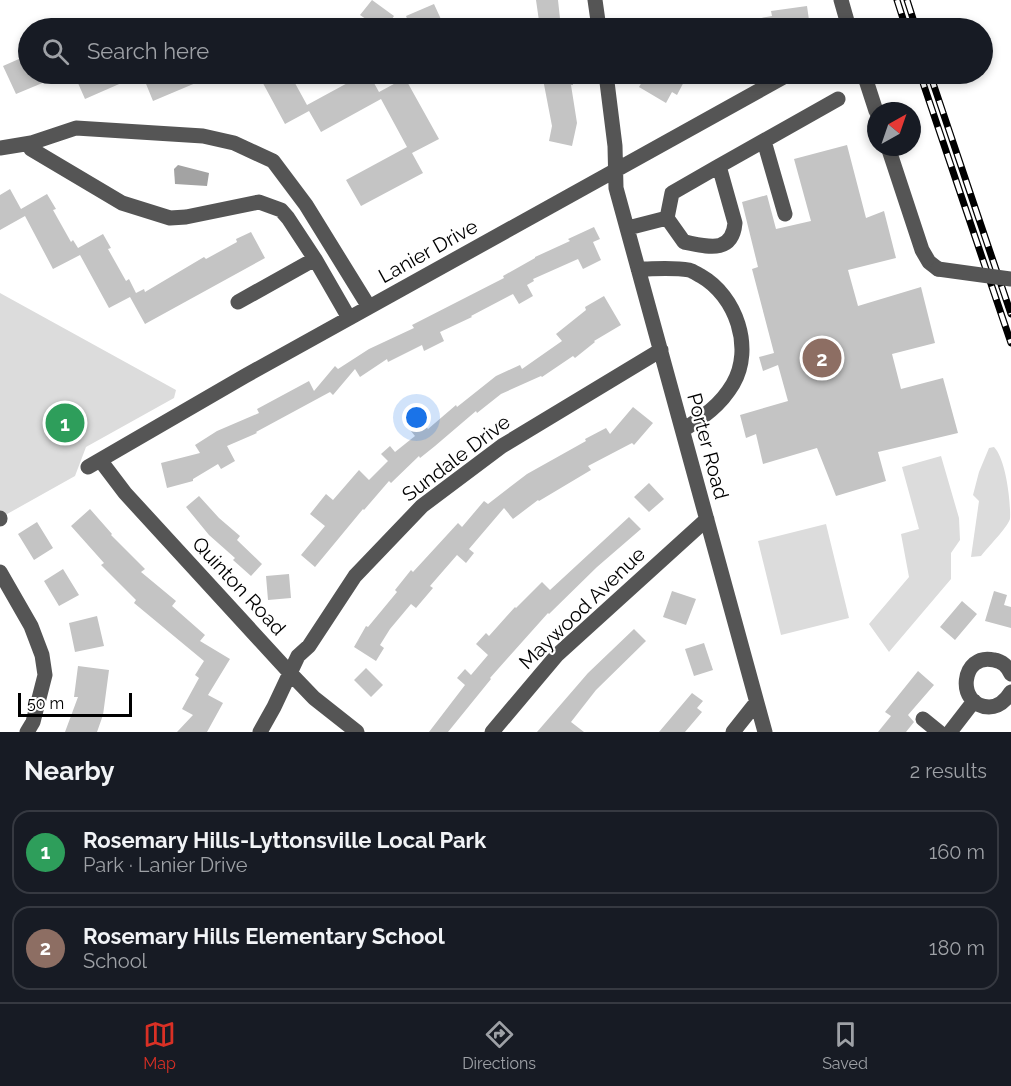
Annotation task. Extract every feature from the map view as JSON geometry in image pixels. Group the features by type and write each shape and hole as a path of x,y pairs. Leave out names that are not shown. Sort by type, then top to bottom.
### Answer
{"street":[{"path":"595,0 598,18"},
{"path":"841,0 846,18"},
{"name":"Porter Road","path":"607,84 615,146 616,188 765,732"},
{"name":"Lanier Drive","path":"94,463 349,318 771,84"},
{"path":"867,84 873,102"},
{"path":"719,166 735,230 727,242 714,247 684,242 667,218 672,193 719,166 765,141 838,99"},
{"path":"0,148 31,143 76,128 203,136 234,143 273,161 306,205 369,307"},
{"path":"765,141 785,214"},
{"path":"31,143 31,149 122,202 170,218 186,217 259,202 281,210 315,259 349,318"},
{"path":"891,156 922,250 929,262 938,269 1011,279"},
{"path":"628,228 667,218"},
{"path":"238,302 315,259"},
{"path":"638,269 691,270 712,282 730,303 740,329 741,356 734,382 719,405 682,430"},
{"name":"Sundale Drive","path":"260,732 298,656 309,646 355,576 422,506 502,446 661,350"},
{"name":"Quinton Road","path":"94,463 125,493 314,698 357,732"},
{"name":"Maywood Avenue","path":"492,732 557,656 707,519"},
{"path":"0,572 31,626 42,655 45,675 33,722 27,732"},
{"path":"1011,674 1004,664 990,659 976,663 970,668 965,681 966,689 974,701 980,705 995,706 1002,703 1011,692"},
{"path":"950,732 974,701"},
{"path":"733,732 756,702"},
{"path":"923,719 939,732"}],"shaded area":[{"path":"178,165 209,173 207,186 175,184 174,169"},
{"path":"0,293 176,390 174,398 86,447 75,476 0,518"},
{"path":"994,447 1005,471 1009,492 1010,519 981,556 971,557 979,501 973,495 989,448"},
{"path":"941,456 959,518 960,540 951,553 951,579 889,652 869,624 909,577 901,534 919,529 902,467"},
{"path":"826,524 849,618 781,635 758,541"}],"building":[{"path":"372,0 394,16 393,18 364,18 360,15"},
{"path":"536,0 558,0 560,18 539,18"},
{"path":"434,4 440,18 407,18 406,16"},
{"path":"807,6 809,18 761,18 772,16 771,11"},
{"path":"18,59 18,84 40,84 16,94 3,66"},
{"path":"78,84 119,84 85,99"},
{"path":"146,84 193,84 153,101"},
{"path":"263,84 295,84 307,105 346,84 375,84 379,92 394,84 408,84 439,139 412,153 423,173 361,206 346,180 407,147 381,99 321,132 309,111 285,124"},
{"path":"544,84 573,84 571,85 577,123 572,146 549,141 552,126"},
{"path":"641,84 683,84 677,95 672,92 666,103 639,87"},
{"path":"847,145 866,218 884,211 896,258 848,270 858,306 921,287 935,343 892,354 901,389 943,378 958,433 878,452 886,481 836,496 817,448 763,464 756,434 746,438 740,415 788,401 778,365 763,371 759,357 774,353 752,269 758,267 742,202 767,195 776,229 811,221 794,159"},
{"path":"10,189 21,209 47,194 71,242 73,240 78,248 103,234 111,248 108,249 126,281 129,279 136,293 144,289 145,292 204,257 206,259 237,242 236,239 251,232 265,258 145,324 130,297 109,308 80,255 53,269 25,216 0,230 0,195"},
{"path":"594,227 600,239 593,242 601,260 583,269 578,259 533,279 534,281 527,285 533,296 519,304 513,294 440,332 444,341 424,351 422,345 388,362 387,359 360,377 355,369 333,395 330,392 257,433 227,446 235,461 221,469 218,464 193,481 167,488 161,463 200,453 195,445 217,431 259,413 257,409 309,381 314,391 335,366 338,369 369,349 414,328 412,325 504,278 503,276 535,257"},
{"path":"604,296 621,325 594,341 575,358 573,356 542,377 501,394 477,413 476,411 420,458 419,456 391,483 389,481 315,567 301,555 325,526 310,514 326,494 333,500 359,470 369,480 388,461 381,454 390,446 395,452 415,436 406,425 418,416 428,429 496,376 520,365 522,369 562,341 556,334 586,310 585,307"},
{"path":"633,407 653,423 634,445 632,443 588,466 591,470 538,500 513,519 504,508 469,549 474,553 466,563 457,555 430,586 433,588 416,608 411,604 390,629 380,645 384,648 376,661 354,647 366,626 368,627 397,592 395,590 411,570 413,572 458,523 462,527 484,501 488,504 527,474 586,441 585,439 606,428 610,434"},
{"path":"649,483 664,499 649,512 634,497"},
{"path":"199,496 240,536 237,540 262,564 251,576 209,535 186,507"},
{"path":"90,509 111,535 145,569 141,572 176,601 172,606 205,635 200,641 230,659 208,695 223,703 207,732 177,732 193,715 182,709 199,678 195,675 204,661 134,603 136,600 101,565 104,563 71,526"},
{"path":"629,517 641,529 548,613 490,678 448,732 429,732 465,685 457,678 465,669 471,675 488,655 476,644 486,633 489,636 542,582 550,590"},
{"path":"37,522 53,548 34,560 18,534"},
{"path":"63,569 79,595 59,606 44,581"},
{"path":"289,574 291,598 268,600 266,576"},
{"path":"672,591 696,599 686,625 663,617"},
{"path":"994,591 1007,595 1004,605 1011,607 1011,628 985,621"},
{"path":"962,601 977,614 955,640 940,627"},
{"path":"97,616 104,646 75,652 69,623"},
{"path":"634,629 646,641 596,690 571,722 584,732 537,732 588,673"},
{"path":"704,643 713,670 694,676 685,649"},
{"path":"78,666 109,670 103,715 97,732 65,732 78,697 74,697"},
{"path":"366,668 383,685 371,697 354,680"},
{"path":"918,671 934,685 908,715 914,722 906,732 878,732 891,716 885,712"},
{"path":"692,693 703,701 697,708 702,712 685,732 659,732"}],"railway":[{"path":"897,0 903,18"},
{"path":"907,0 913,18"},
{"path":"923,84 1011,343"},
{"path":"933,84 1011,314"}],"place":[{"name":"Rosemary Hills Elementary School","path":"822,358"},
{"name":"Rosemary Hills-Lyttonsville Local Park","path":"65,423"}]}
